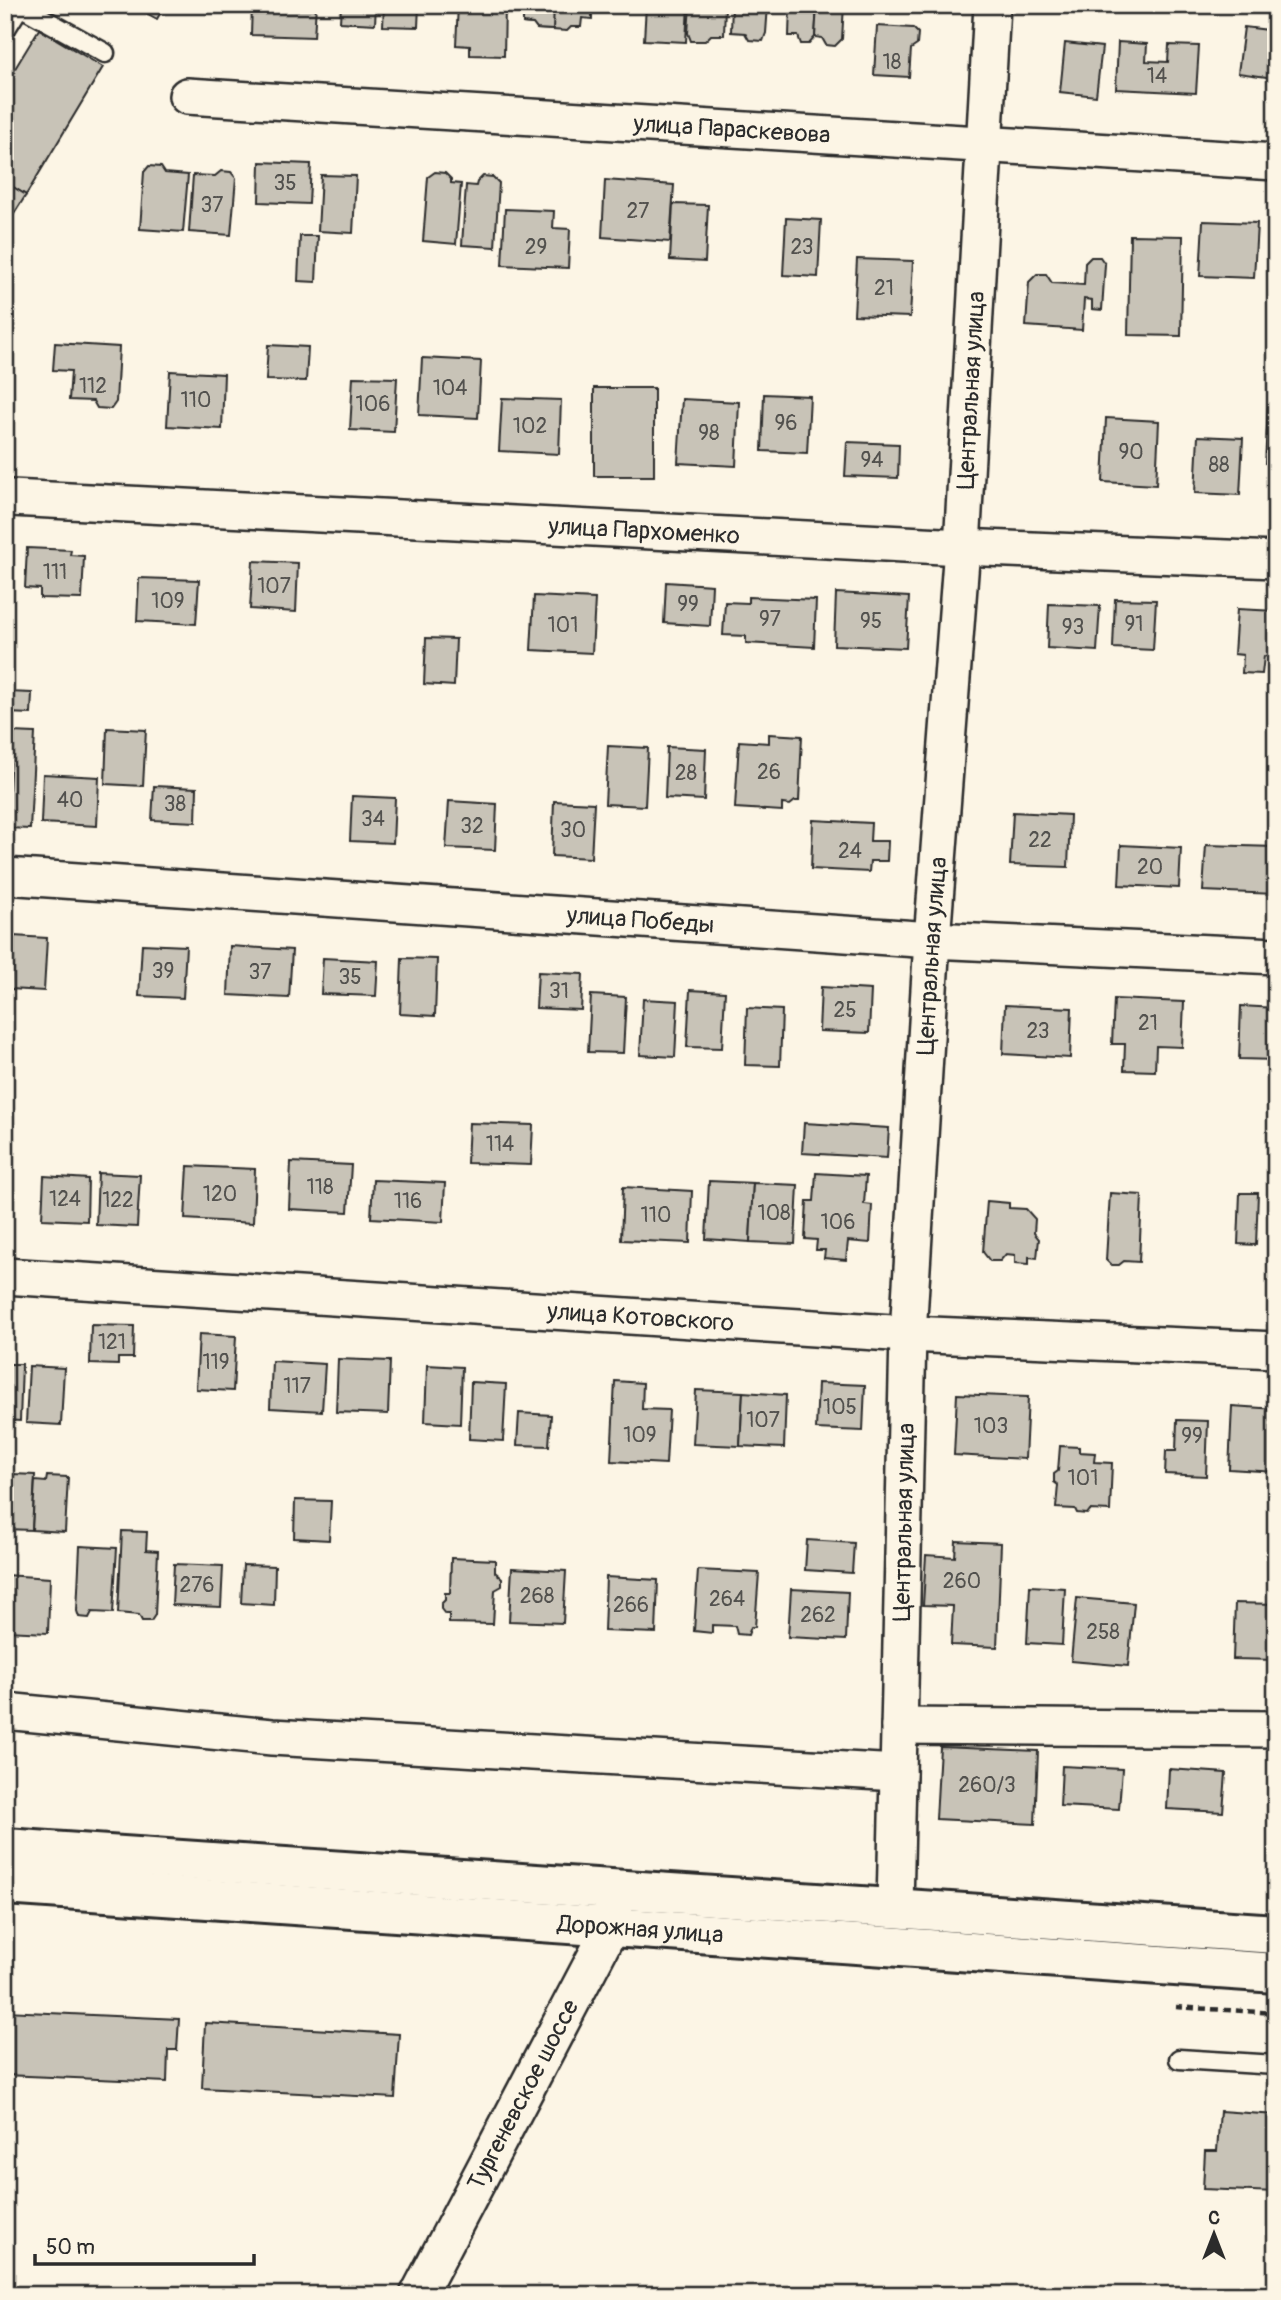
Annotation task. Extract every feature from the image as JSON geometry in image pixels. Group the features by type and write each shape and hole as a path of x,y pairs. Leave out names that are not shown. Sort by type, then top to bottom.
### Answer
{"main road":[{"name":"Дорожная улица","path":"5,1848 1276,1973"},
{"name":"Дорожная улица","path":"5,1885 614,1909 895,1907 1276,1934"}],"street":[{"name":"Центральная улица","path":"895,1907 908,1334 932,940 962,547 992,5"},
{"name":"улица Параскевова","path":"187,96 1276,162"},
{"name":"улица Пархоменко","path":"11,498 962,547 1276,560"},
{"name":"улица Победы","path":"5,876 932,940 1276,956"},
{"name":"улица Котовского","path":"5,1276 908,1334 1276,1350"},
{"path":"5,1711 272,1737 898,1773"},
{"path":"899,1726 1276,1729"},
{"name":"Тургеневское шоссе","path":"418,2295 614,1909"}],"lane":[{"path":"5,30 19,6 105,52"},
{"path":"1180,2059 1276,2065"}],"path":[{"path":"1176,2007 1276,2013"}],"building":[{"path":"132,5 165,5 157,19"},
{"path":"252,5 316,5 314,37 251,35"},
{"path":"341,5 376,5 375,24 340,22"},
{"path":"384,5 419,5 418,27 383,26"},
{"path":"458,5 505,5 504,56 470,55 470,46 456,45"},
{"path":"514,5 592,5 592,19 582,18 581,27 571,27 567,31 537,29 533,24 523,23 523,15 514,14"},
{"path":"514,5 554,5 553,30 537,29 533,24 523,23 523,15 514,14"},
{"path":"646,5 688,5 686,42 644,40"},
{"path":"690,5 725,5 724,35 711,35 705,41 691,41 688,33"},
{"path":"732,5 768,5 763,41 749,40 745,33 731,32"},
{"path":"790,5 817,5 815,37 809,44 801,44 798,36 789,36"},
{"path":"817,5 844,5 842,39 835,46 826,45 822,38 815,37"},
{"path":"1071,5 1109,5 1109,14 1071,13"},
{"path":"877,26 913,28 918,33 917,45 911,49 909,77 874,75"},
{"path":"1244,27 1276,31 1274,78 1238,73"},
{"path":"39,29 103,67 26,195 5,182 5,85"},
{"path":"1118,42 1147,44 1146,61 1168,62 1169,45 1199,46 1196,93 1116,89"},
{"path":"1065,43 1102,47 1096,96 1060,92"},
{"path":"260,162 311,164 309,204 259,202"},
{"path":"149,166 161,167 165,173 188,175 183,232 140,229 144,172"},
{"path":"221,171 231,172 236,178 231,235 189,232 193,175 215,176"},
{"path":"435,172 445,173 451,183 461,184 456,244 423,241 428,177"},
{"path":"321,175 356,176 353,233 318,231"},
{"path":"483,176 493,177 499,183 495,247 462,245 466,185 476,186"},
{"path":"605,180 674,185 670,242 602,237"},
{"path":"5,182 26,195 5,228"},
{"path":"673,204 708,205 705,262 670,260"},
{"path":"505,209 554,211 553,228 570,229 568,268 502,265"},
{"path":"786,218 821,220 818,277 783,275"},
{"path":"1203,221 1257,223 1254,278 1200,276"},
{"path":"1130,235 1183,236 1181,336 1128,335"},
{"path":"300,236 318,236 316,282 298,281"},
{"path":"1091,257 1100,257 1105,264 1102,310 1092,309 1092,300 1084,299 1082,330 1026,326 1029,282 1037,274 1046,274 1052,283 1084,285 1085,263"},
{"path":"857,259 913,261 910,317 854,315"},
{"path":"55,343 119,347 116,402 111,409 97,408 93,401 69,400 71,371 53,370"},
{"path":"268,345 308,347 306,381 266,380"},
{"path":"422,358 481,361 478,418 419,415"},
{"path":"170,371 224,374 222,429 167,426"},
{"path":"353,377 397,378 394,432 350,430"},
{"path":"594,388 654,388 654,476 594,476"},
{"path":"764,394 810,396 807,453 762,451"},
{"path":"502,398 561,400 559,454 499,451"},
{"path":"682,399 739,402 736,466 678,463"},
{"path":"1268,407 1276,407 1276,464 1265,463"},
{"path":"1106,418 1159,421 1156,485 1103,482"},
{"path":"1198,436 1243,438 1240,495 1195,493"},
{"path":"847,442 899,444 898,478 845,476"},
{"path":"27,548 71,550 70,555 84,556 82,599 40,598 40,589 25,588"},
{"path":"253,561 298,563 296,612 250,609"},
{"path":"139,578 199,580 196,624 137,621"},
{"path":"666,582 712,585 710,626 664,623"},
{"path":"836,593 909,597 906,648 834,645"},
{"path":"534,596 595,599 592,653 531,650"},
{"path":"748,597 816,600 814,647 746,643 746,636 723,635 725,602 748,603"},
{"path":"1115,599 1156,600 1153,650 1113,648"},
{"path":"1049,604 1100,606 1097,651 1047,648"},
{"path":"1237,609 1276,611 1276,657 1264,656 1262,674 1242,673 1243,655 1234,654"},
{"path":"426,638 456,639 454,686 424,684"},
{"path":"8,692 32,693 31,714 7,713"},
{"path":"107,728 146,730 143,786 105,784"},
{"path":"12,732 35,733 30,829 7,828"},
{"path":"769,734 802,736 799,801 790,805 782,804 782,811 735,808 739,741 769,743"},
{"path":"608,746 648,748 645,806 605,804"},
{"path":"667,747 706,749 704,800 665,798"},
{"path":"43,774 99,777 97,826 41,823"},
{"path":"154,786 197,788 196,822 152,820"},
{"path":"352,796 395,798 393,843 350,841"},
{"path":"449,801 497,804 495,850 446,848"},
{"path":"554,801 594,803 591,858 552,856"},
{"path":"1013,812 1070,815 1068,867 1010,865"},
{"path":"813,820 871,823 870,841 888,841 887,861 870,861 869,872 811,869"},
{"path":"1121,845 1181,848 1179,888 1119,885"},
{"path":"1206,845 1276,847 1276,894 1203,891"},
{"path":"13,936 47,938 44,991 10,989"},
{"path":"142,944 186,946 183,998 139,996"},
{"path":"230,946 292,950 289,998 228,995"},
{"path":"323,958 378,961 376,996 321,994"},
{"path":"402,958 437,959 435,1016 400,1014"},
{"path":"538,972 583,974 581,1010 536,1008"},
{"path":"821,987 871,990 869,1033 819,1031"},
{"path":"690,990 725,992 722,1048 687,1047"},
{"path":"591,995 626,997 623,1053 588,1052"},
{"path":"643,999 678,1001 675,1057 640,1055"},
{"path":"1114,999 1184,1002 1182,1047 1156,1046 1155,1071 1124,1070 1125,1044 1112,1044"},
{"path":"1005,1005 1072,1008 1070,1058 1003,1054"},
{"path":"1241,1006 1276,1008 1276,1060 1239,1059"},
{"path":"747,1008 782,1010 780,1066 745,1065"},
{"path":"469,1123 533,1125 531,1165 467,1163"},
{"path":"804,1123 889,1128 887,1158 802,1153"},
{"path":"291,1162 351,1165 348,1212 289,1209"},
{"path":"188,1166 255,1169 253,1223 185,1219"},
{"path":"98,1173 140,1175 137,1227 96,1225"},
{"path":"816,1173 866,1176 864,1204 872,1205 870,1243 848,1241 846,1260 824,1258 825,1250 816,1250 817,1240 805,1239 807,1201 814,1201"},
{"path":"44,1176 88,1179 87,1221 42,1219"},
{"path":"373,1180 445,1183 443,1222 371,1218"},
{"path":"709,1181 753,1183 750,1242 706,1239"},
{"path":"753,1183 798,1185 795,1244 750,1242"},
{"path":"623,1187 692,1191 690,1243 621,1240"},
{"path":"1110,1193 1142,1195 1139,1262 1124,1261 1119,1265 1111,1265 1106,1260"},
{"path":"1240,1193 1258,1193 1256,1245 1238,1244"},
{"path":"987,1201 1009,1203 1009,1208 1026,1209 1035,1219 1034,1233 1039,1239 1037,1258 1029,1257 1029,1264 1015,1263 1015,1255 1006,1254 1000,1261 990,1261 983,1252"},
{"path":"91,1325 134,1326 133,1358 118,1358 118,1365 90,1364"},
{"path":"199,1334 236,1336 233,1391 196,1389"},
{"path":"338,1359 390,1361 388,1414 336,1412"},
{"path":"272,1361 325,1364 322,1411 270,1408"},
{"path":"5,1364 22,1364 20,1421 5,1420"},
{"path":"427,1365 462,1367 460,1424 425,1422"},
{"path":"29,1366 64,1368 61,1425 26,1423"},
{"path":"615,1381 643,1383 642,1409 669,1410 666,1464 611,1461"},
{"path":"471,1382 506,1384 503,1441 469,1439"},
{"path":"818,1383 865,1385 863,1431 816,1429"},
{"path":"696,1390 743,1392 740,1446 693,1444"},
{"path":"743,1392 786,1395 784,1448 740,1446"},
{"path":"957,1394 1028,1397 1025,1459 954,1455"},
{"path":"1232,1406 1276,1409 1276,1472 1229,1469"},
{"path":"519,1413 551,1415 549,1446 517,1445"},
{"path":"1177,1420 1208,1421 1206,1476 1165,1474 1166,1451 1176,1451"},
{"path":"1060,1446 1079,1447 1079,1452 1095,1453 1094,1462 1112,1463 1110,1511 1090,1510 1087,1514 1077,1513 1075,1509 1056,1508 1058,1485 1054,1482 1054,1474 1058,1471"},
{"path":"13,1474 35,1475 32,1530 5,1529 5,1480 13,1480"},
{"path":"47,1476 68,1477 65,1532 32,1530 35,1481 46,1482"},
{"path":"295,1500 331,1501 329,1540 294,1538"},
{"path":"122,1531 147,1532 146,1550 158,1551 155,1615 151,1621 142,1621 139,1615 118,1613"},
{"path":"807,1540 854,1543 852,1573 805,1570"},
{"path":"956,1541 1001,1543 997,1647 951,1645 953,1606 923,1605 926,1555 955,1557"},
{"path":"80,1546 117,1548 113,1613 92,1612 89,1618 79,1617"},
{"path":"451,1558 495,1560 495,1572 502,1578 502,1586 495,1590 493,1624 449,1623 449,1614 445,1614 441,1609 441,1604 445,1600 445,1593 450,1593"},
{"path":"174,1564 223,1566 221,1607 172,1605"},
{"path":"243,1565 275,1566 274,1605 241,1603"},
{"path":"512,1568 566,1571 563,1623 509,1621"},
{"path":"698,1570 759,1573 755,1627 751,1627 748,1635 737,1634 735,1626 712,1625 712,1633 694,1631"},
{"path":"5,1575 50,1578 48,1633 5,1631"},
{"path":"606,1577 658,1580 656,1633 604,1631"},
{"path":"1030,1586 1065,1588 1062,1645 1027,1643"},
{"path":"791,1589 848,1592 846,1640 788,1637"},
{"path":"1077,1598 1134,1603 1128,1666 1071,1661"},
{"path":"1235,1603 1276,1604 1276,1660 1233,1659"},
{"path":"940,1747 1038,1751 1035,1824 936,1819"},
{"path":"1062,1766 1122,1769 1119,1809 1060,1806"},
{"path":"1169,1769 1226,1773 1223,1812 1167,1809"},
{"path":"5,2011 179,2019 177,2050 168,2050 167,2082 5,2075"},
{"path":"205,2023 399,2034 395,2098 202,2088"},
{"path":"1220,2111 1276,2115 1276,2152 1273,2152 1272,2167 1276,2167 1276,2192 1203,2189 1205,2151 1217,2151"}]}
